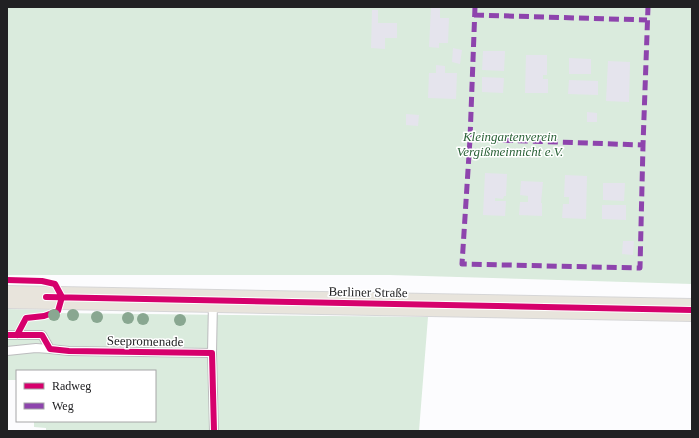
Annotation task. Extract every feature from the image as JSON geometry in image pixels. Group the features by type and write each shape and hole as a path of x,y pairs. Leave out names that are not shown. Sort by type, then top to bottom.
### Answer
{"main road":[{"name":"Berliner Straße","path":"7,297 692,310"}],"lane":[{"path":"212,300 214,431"},
{"path":"7,335 42,335 50,350"},
{"name":"Seepromenade","path":"7,351 36,348 69,351 212,353"}],"green space":[{"name":"Kleingartenverein Vergißmeinnicht e.V.","path":"7,7 692,7 692,284 389,275 7,275"},
{"path":"7,309 51,310 53,313 428,317 419,431 52,431 46,430 46,428 34,427 34,422 156,422 156,370 16,370 16,380 7,380"}],"building":[{"path":"431,8 440,8 440,18 449,18 448,43 439,43 439,48 429,47"},
{"path":"372,10 378,10 378,23 397,23 397,38 385,38 385,49 371,48"},
{"path":"453,48 462,50 460,64 452,62"},
{"path":"483,51 505,51 504,71 482,70"},
{"path":"526,55 547,55 547,75 543,75 543,79 548,79 548,93 525,93"},
{"path":"569,58 591,59 591,74 569,74"},
{"path":"608,61 630,62 629,102 606,101"},
{"path":"436,65 445,66 445,73 457,73 456,99 428,98 429,73 436,73"},
{"path":"482,77 504,78 503,93 482,92"},
{"path":"569,80 598,81 598,95 568,94"},
{"path":"587,112 597,113 597,122 587,122"},
{"path":"406,114 419,115 418,126 406,125"},
{"path":"485,173 507,174 506,196 504,196 503,199 495,198 495,201 506,201 505,216 483,215"},
{"path":"565,175 587,176 586,219 562,218 563,204 569,204 569,197 564,197"},
{"path":"521,181 543,182 541,203 542,216 519,215 520,202 528,202 528,196 520,195"},
{"path":"603,183 625,183 624,201 603,200"},
{"path":"602,205 626,205 626,220 602,219"},
{"path":"623,241 634,241 633,255 622,254"}],"marked path":[{"path":"475,7 470,139 643,145 648,7"},
{"path":"474,15 647,20"},
{"path":"470,139 462,264 640,268 643,145"}],"cycle path":[{"path":"7,280 42,281 55,284 62,297 58,311 44,316 26,318 17,335"},
{"path":"46,297 692,310"},
{"path":"7,335 42,335 50,349 69,351 212,353 214,431"}]}
